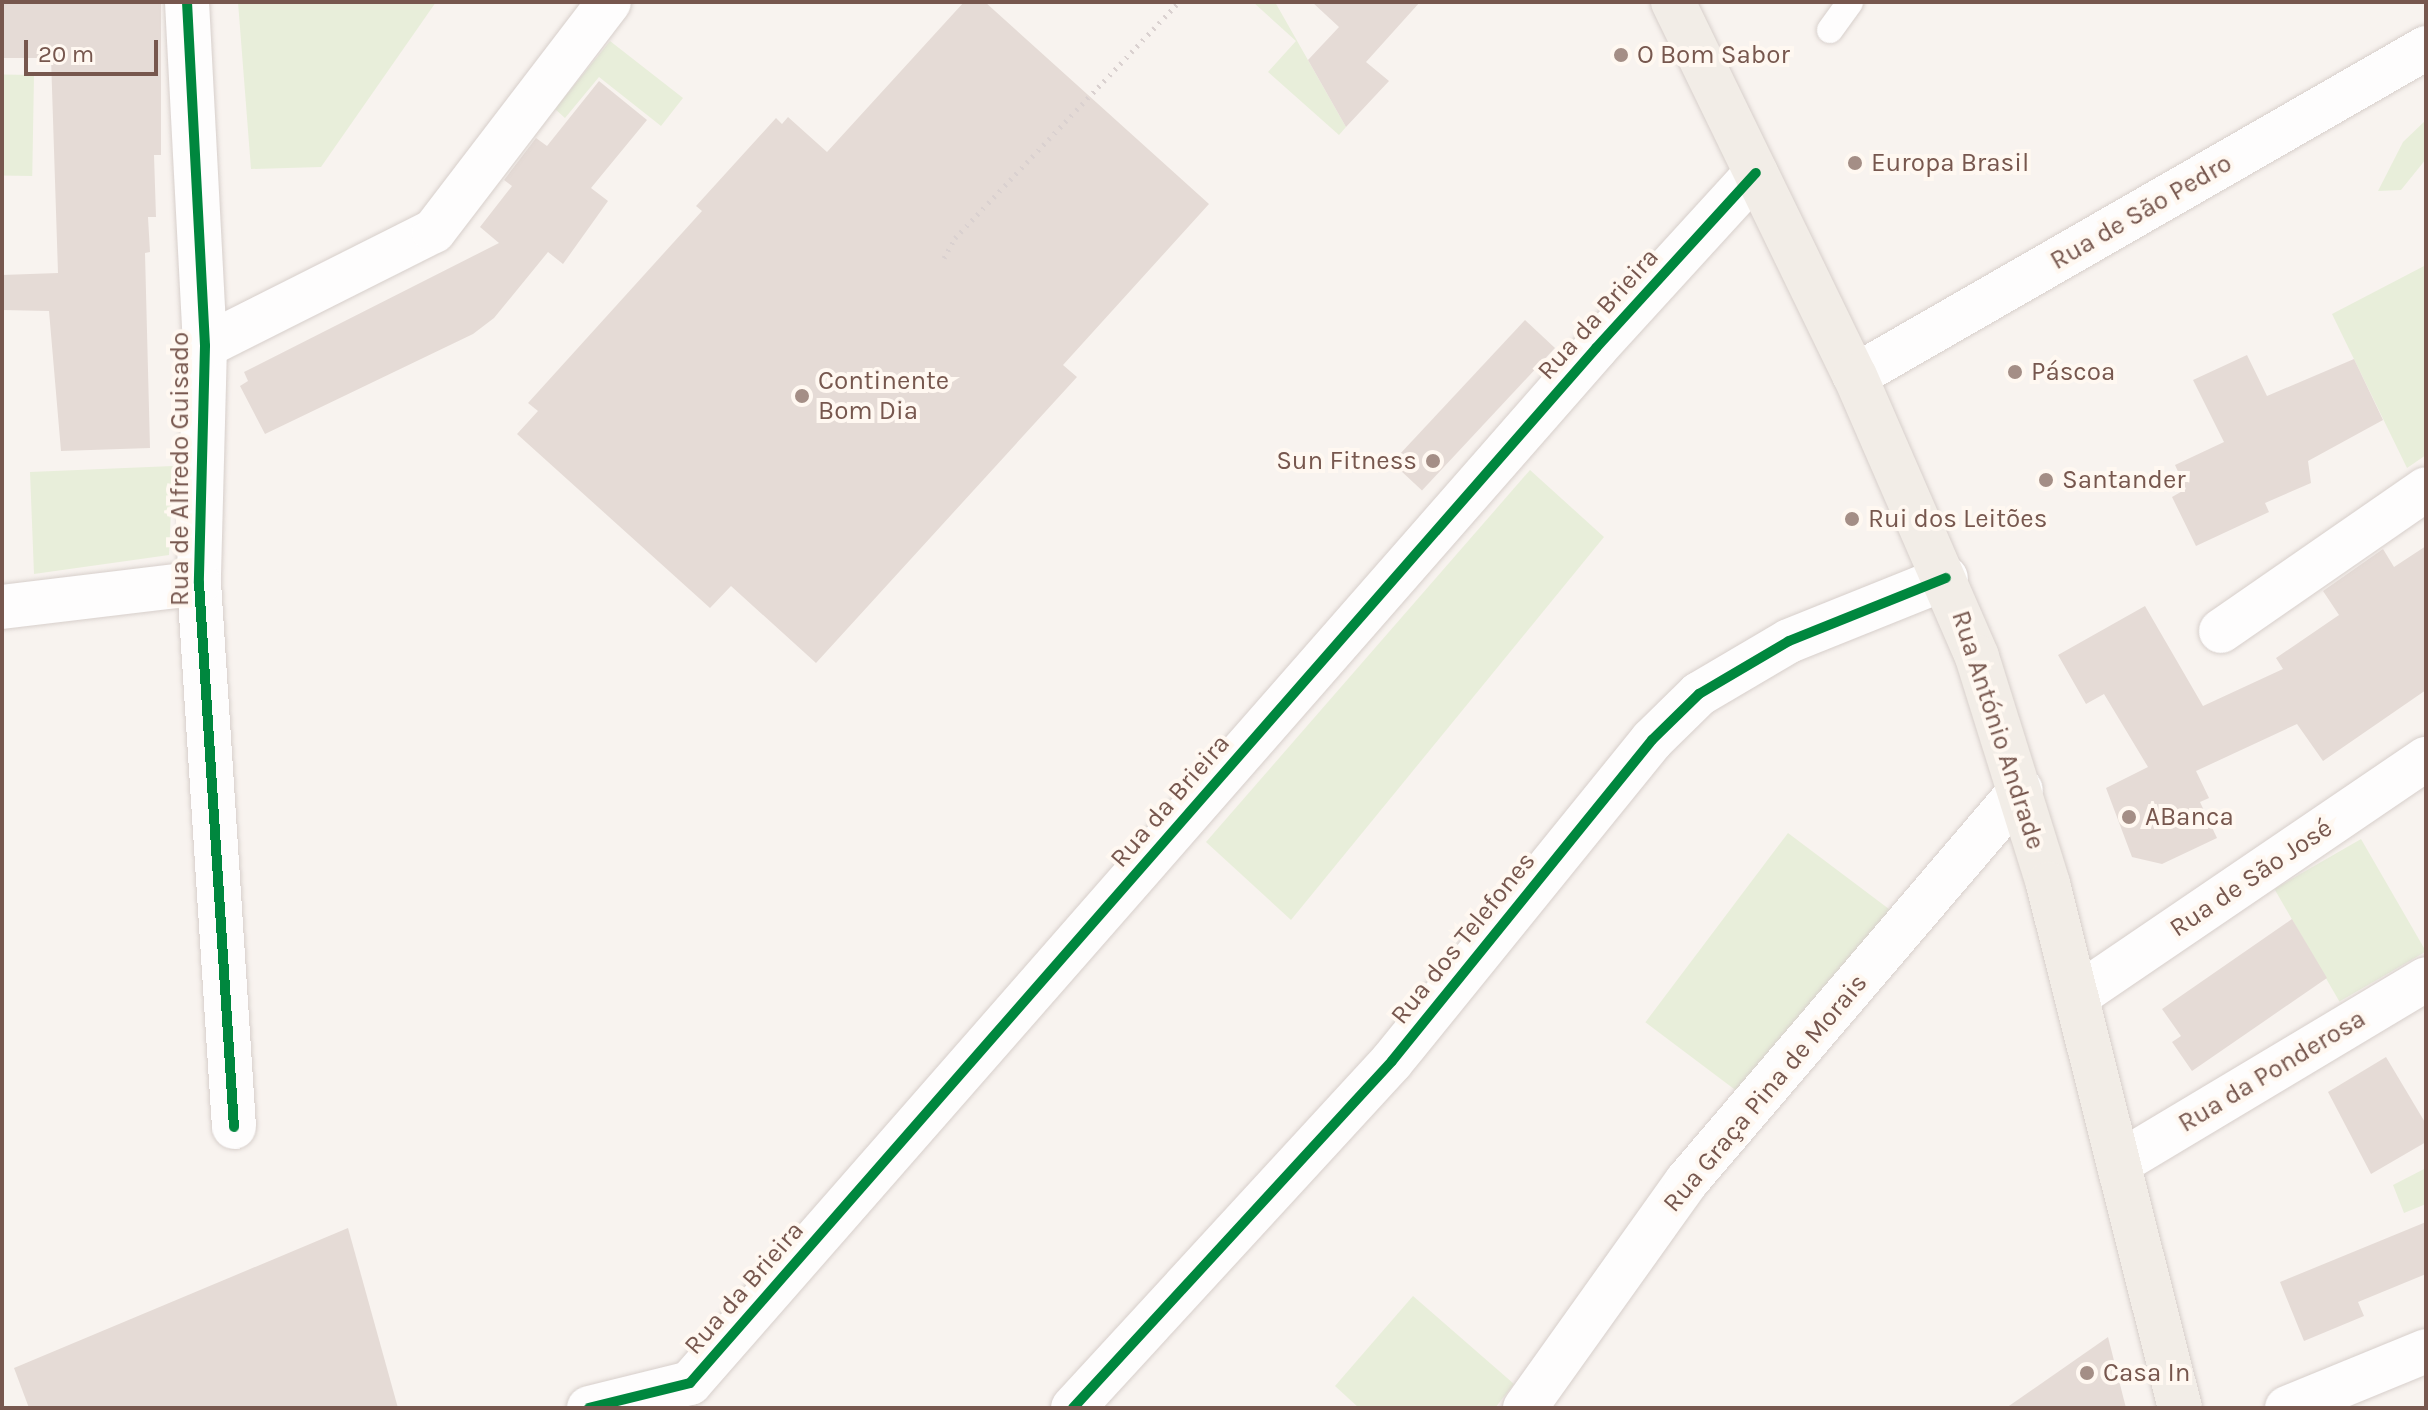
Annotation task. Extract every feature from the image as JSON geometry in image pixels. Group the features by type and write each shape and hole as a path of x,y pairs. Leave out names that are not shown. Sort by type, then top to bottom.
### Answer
{"main road":[{"name":"Rua António Andrade","path":"1673,2 1855,376 1946,578 2021,790 2077,996 2180,1408"}],"street":[{"name":"Rua de Alfredo Guisado","path":"187,2 205,346 199,583 234,1127"},
{"path":"205,346 434,231 609,2"},
{"name":"Rua de São Pedro","path":"1855,376 2426,48"},
{"name":"Rua da Brieira","path":"589,1408 690,1383 1585,360 1756,173"},
{"path":"2221,631 2426,489"},
{"name":"Rua dos Telefones","path":"1073,1408 1392,1061 1652,740 1699,694 1789,641 1946,578"},
{"path":"2,607 199,583"},
{"name":"Rua de São José","path":"2077,996 2426,759"},
{"name":"Rua Graça Pina de Morais","path":"1525,1408 1687,1181 2021,790"},
{"name":"Rua da Ponderosa","path":"2119,1163 2426,979"},
{"path":"2287,1408 2426,1351"}],"lane":[{"path":"1830,30 1850,2"}],"path":[{"path":"944,258 955,238 1179,2"}],"green space":[{"path":"238,2 436,2 321,167 251,169"},
{"path":"1253,2 1275,2 1346,127 1339,135 1268,72 1296,41"},
{"path":"610,41 683,98 661,126 599,77 565,118 555,109"},
{"path":"2,74 34,75 32,176 2,175"},
{"path":"2426,120 2426,159 2401,190 2378,191 2403,142"},
{"path":"2426,265 2426,455 2407,468 2332,314"},
{"path":"173,466 169,555 34,574 30,472"},
{"path":"1530,470 1604,537 1291,920 1206,842"},
{"path":"1788,833 1893,912 1750,1101 1645,1022"},
{"path":"2361,839 2426,952 2339,1002 2274,889"},
{"path":"2426,1168 2426,1204 2404,1213 2393,1185"},
{"path":"1413,1296 1514,1384 1495,1408 1359,1408 1335,1386"}],"building":[{"path":"2,2 161,2 161,155 154,155 156,217 148,217 150,252 145,253 150,448 61,451 49,311 2,310 2,275 58,273 51,58 2,58"},
{"name":"Continente Bom Dia","path":"964,2 985,2 1209,204 1063,365 1077,377 816,663 731,586 710,608 517,434 538,411 528,403 702,211 696,206 776,118 782,124 788,117 827,152"},
{"path":"1312,2 1420,2 1366,62 1389,81 1346,127 1308,60 1339,27"},
{"path":"599,81 647,120 591,188 608,201 563,264 548,252 494,318 473,334 265,434 240,386 248,381 244,372 499,243 480,227 512,186 504,180 536,138 547,146"},
{"path":"1525,320 1555,348 1422,491 1392,463"},
{"path":"2247,355 2267,396 2354,359 2383,420 2308,461 2311,483 2265,503 2269,512 2196,546 2172,497 2186,489 2175,465 2224,442 2193,380"},
{"path":"2426,546 2426,690 2323,761 2297,724 2196,771 2209,798 2200,802 2217,838 2162,864 2132,857 2106,788 2148,767 2104,694 2086,704 2058,655 2145,606 2203,706 2283,669 2276,658 2339,615 2323,591 2383,549 2394,567"},
{"path":"2292,919 2327,978 2192,1071 2172,1042 2181,1036 2162,1009"},
{"path":"2386,1057 2426,1124 2426,1142 2371,1174 2328,1092"},
{"path":"2426,1222 2426,1274 2358,1302 2364,1316 2304,1341 2280,1282"},
{"path":"348,1228 398,1408 29,1408 14,1368"},
{"name":"Casa In","path":"2108,1337 2126,1408 2006,1408"}],"cycle path":[{"path":"187,2 205,346 199,583 234,1127"},
{"path":"589,1408 690,1383 1596,348 1756,173"},
{"path":"1073,1408 1392,1061 1652,740 1699,694 1789,641 1946,578"}],"place":[{"name":"O Bom Sabor","path":"1621,55"},
{"name":"Europa Brasil","path":"1855,163"},
{"name":"Páscoa","path":"2015,372"},
{"name":"Continente Bom Dia","path":"802,396"},
{"name":"Sun Fitness","path":"1433,461"},
{"name":"Santander","path":"2046,480"},
{"name":"Rui dos Leitões","path":"1852,519"},
{"name":"ABanca","path":"2129,817"},
{"name":"Casa In","path":"2087,1373"}]}
